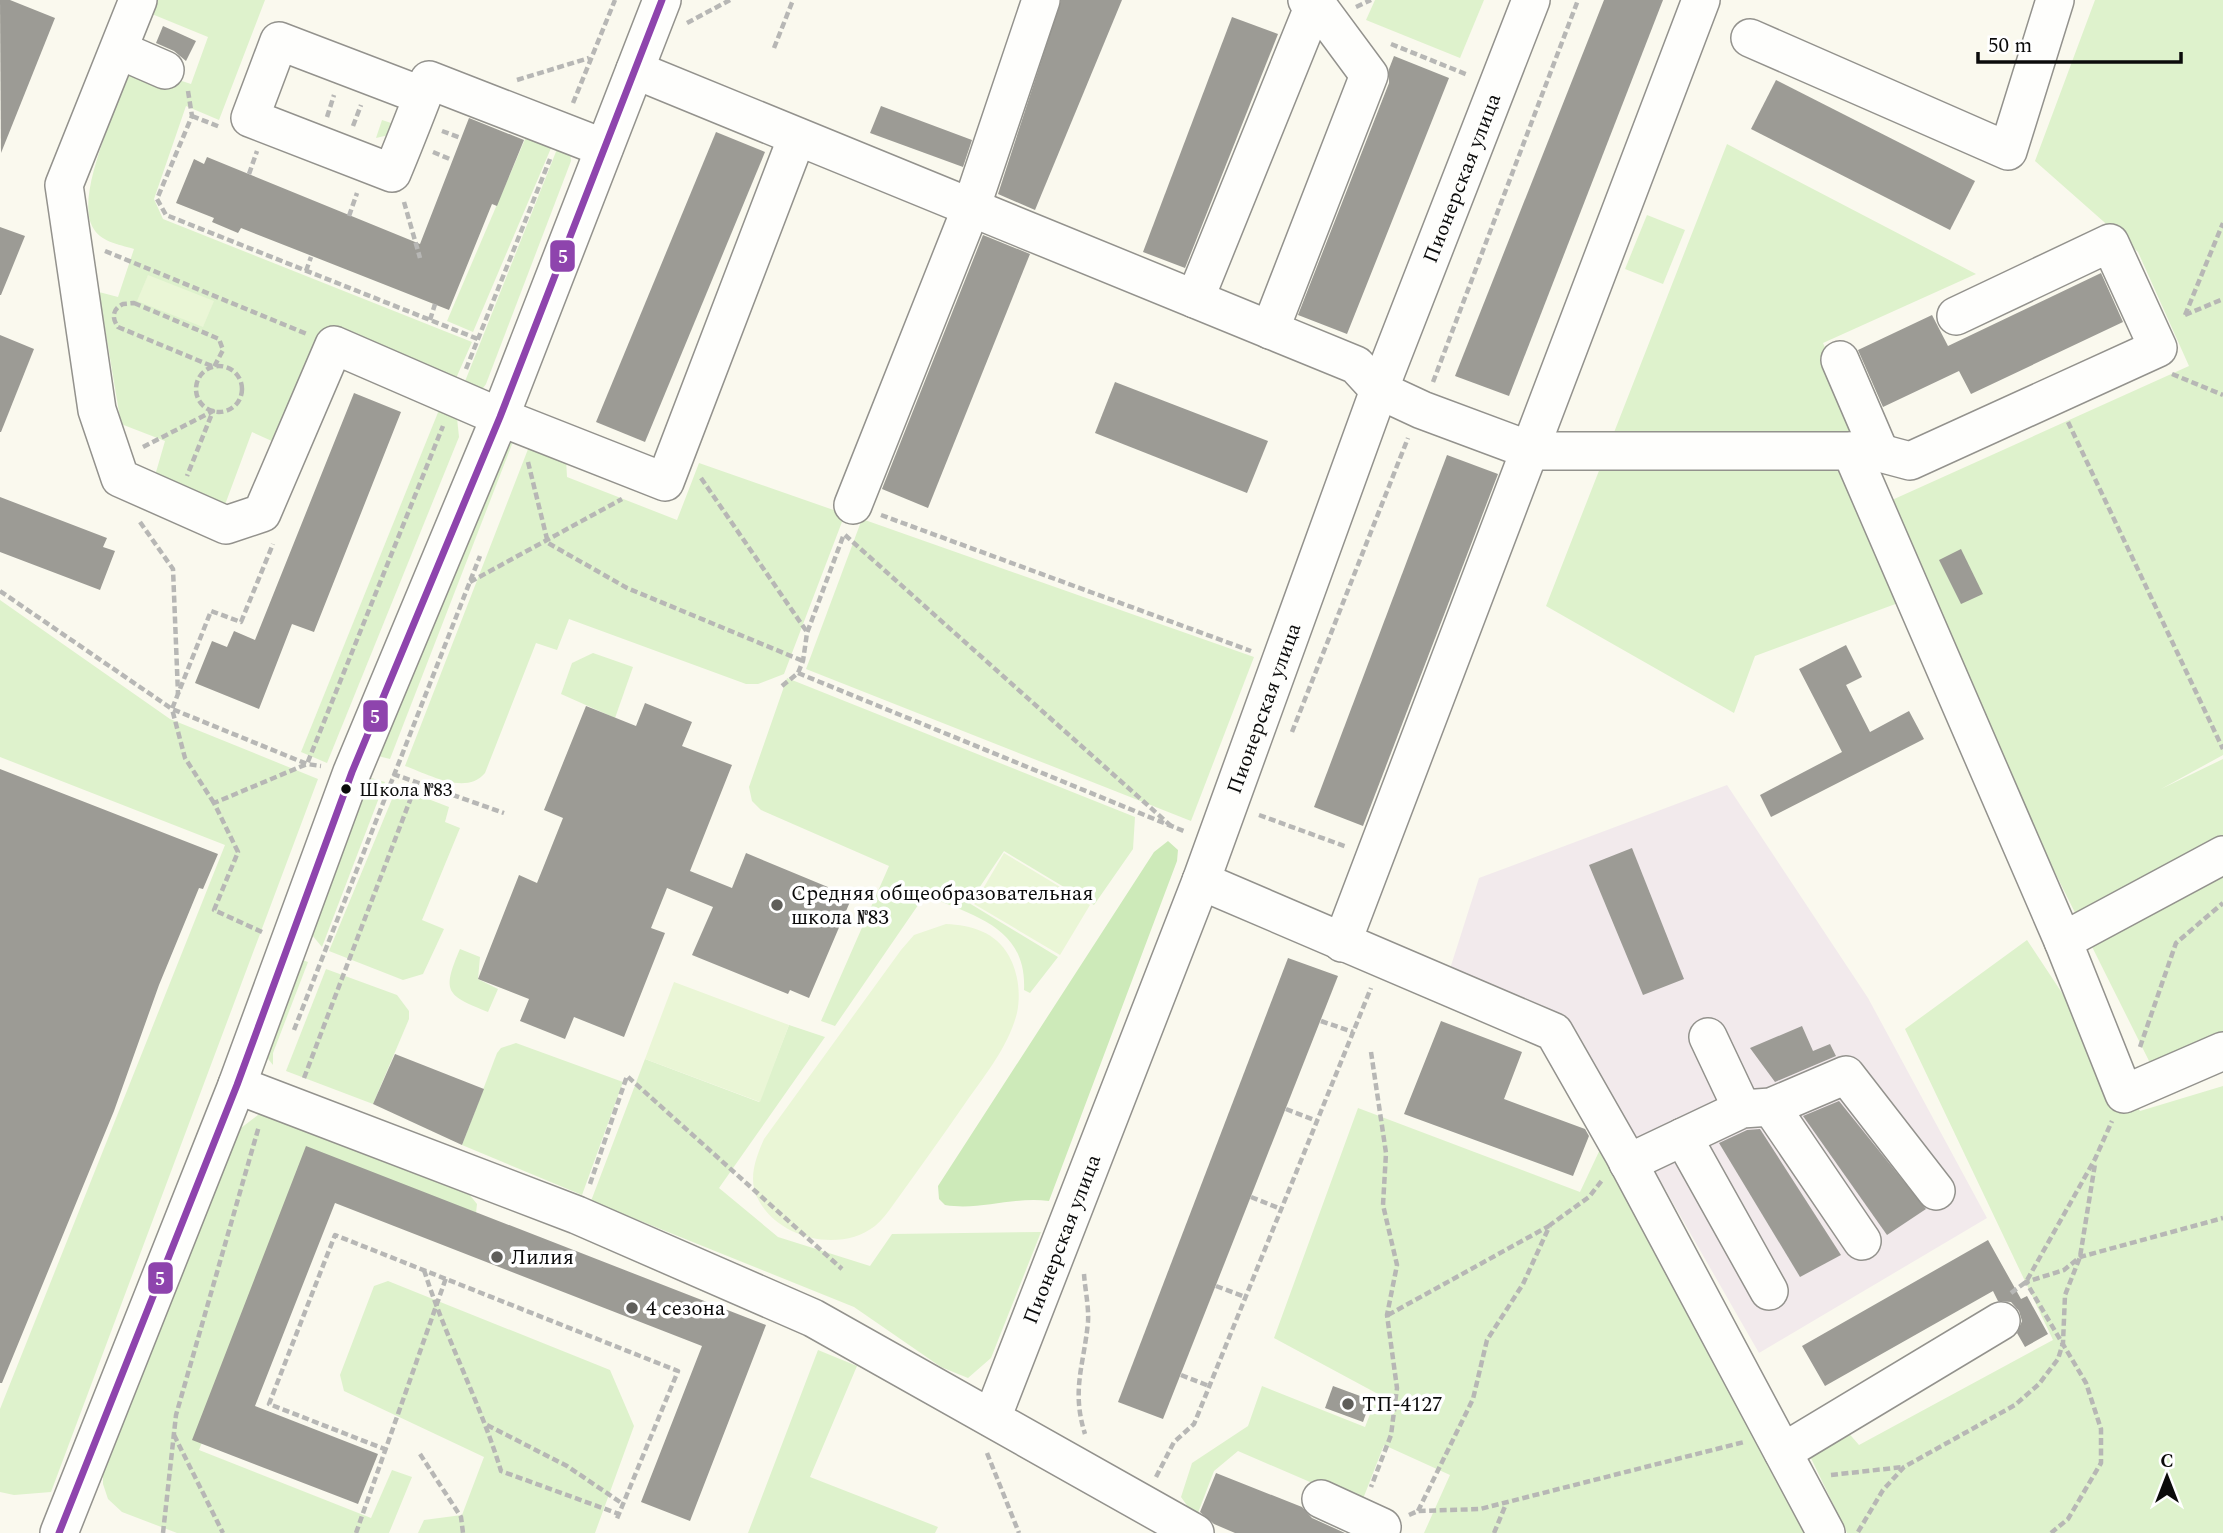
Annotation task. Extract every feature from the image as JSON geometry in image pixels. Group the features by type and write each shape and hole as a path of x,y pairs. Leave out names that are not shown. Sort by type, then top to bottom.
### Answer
{"street":[{"path":"138,0 64,185 97,410 120,478 226,526 262,513 334,345 515,423 665,482 797,137"},
{"path":"849,520 971,208 1041,0"},
{"name":"Пионерская улица","path":"987,1430 1201,881 1379,390 1531,0"},
{"path":"1342,943 1532,451 1701,0"},
{"path":"1750,37 2008,151 2055,0"},
{"path":"1195,299 1313,1"},
{"path":"1270,330 1369,75 1313,1"},
{"path":"59,1533 266,1095 289,945 352,772 515,423 604,148 635,70 674,12"},
{"path":"423,96 279,41 250,118 392,173 423,96 429,80 604,148"},
{"path":"119,50 165,70"},
{"path":"635,70 1356,365 1379,390 1422,410 1532,451 1865,452 1910,461 2056,396 2143,345 2110,243 1956,316"},
{"path":"1839,360 1865,452 2124,1094 2223,1051"},
{"path":"2063,941 2223,855"},
{"path":"1201,881 1382,961 1554,1032 1626,1158 1774,1453 1826,1533"},
{"path":"1708,1037 1757,1108 1862,1241"},
{"path":"1626,1158 1846,1075 1936,1191"},
{"path":"266,1095 577,1215 813,1318 987,1430 1195,1533"},
{"path":"1683,1137 1769,1291"},
{"path":"1774,1453 2009,1305"},
{"path":"1321,1499 1381,1530"}],"path":[{"path":"214,803 307,764 615,0"},
{"path":"674,12 730,0"},
{"path":"774,48 793,0"},
{"path":"1290,737 1412,427 1422,410 1578,0"},
{"path":"1391,44 1478,79"},
{"path":"516,80 591,58"},
{"path":"165,70 186,78 192,116 157,199 166,215 478,339"},
{"path":"452,134 461,138"},
{"path":"249,174 260,143"},
{"path":"423,148 452,160"},
{"path":"349,216 360,183"},
{"path":"404,200 419,258"},
{"path":"2185,315 2223,223"},
{"path":"72,237 334,345"},
{"path":"306,271 311,257"},
{"path":"2223,299 2185,315 2143,345 2223,395"},
{"path":"114,461 213,411 229,410 236,405 242,391 239,376 233,370 214,367 118,327 113,318 114,311 123,304 134,303 219,339 223,350 214,367 200,376 196,390 201,403 213,411"},
{"path":"429,320 435,304"},
{"path":"2056,396 2223,749"},
{"path":"176,503 213,411"},
{"path":"515,423 523,441 548,542 627,588 803,661"},
{"path":"678,446 807,633"},
{"path":"469,583 548,542 657,479"},
{"path":"782,687 797,673 803,661 807,633 849,520"},
{"path":"849,520 1253,651"},
{"path":"849,520 1171,826"},
{"path":"293,1032 484,544"},
{"path":"173,569 178,694"},
{"path":"0,591 172,709 307,764"},
{"path":"211,611 172,709 185,758 214,803 238,852 214,910 289,945"},
{"path":"797,673 1194,835"},
{"path":"394,774 504,813"},
{"path":"163,1533 176,1415 266,1095 417,782"},
{"path":"1255,825 1264,802"},
{"path":"1259,814 1357,851"},
{"path":"2009,1305 2026,1282 2095,1160 2124,1094 2176,943 2223,903"},
{"path":"1152,1486 1174,1442 1194,1424 1382,961"},
{"path":"1321,1021 1353,1032"},
{"path":"1371,1052 1386,1153 1383,1205 1397,1265 1387,1315 1397,1388 1391,1436 1371,1486 1381,1530 1418,1511 1480,1509 1774,1453 1815,1475 1903,1467"},
{"path":"590,1184 628,1076 842,1269"},
{"path":"1286,1109 1317,1121"},
{"path":"1387,1315 1550,1225 1588,1197 1626,1158"},
{"path":"1857,1533 1883,1490 1903,1467 2015,1405 2039,1384 2058,1359 2063,1343 2065,1295 2080,1257 2095,1160"},
{"path":"1251,1197 1282,1209"},
{"path":"2026,1282 2064,1270 2080,1257 2223,1218"},
{"path":"1418,1511 1473,1398 1487,1340 1523,1284 1550,1225"},
{"path":"387,1450 269,1404 335,1235 678,1371 616,1521"},
{"path":"424,1269 436,1305 486,1425 501,1471 618,1514"},
{"path":"1084,1271 1088,1321 1077,1380 1078,1413 1087,1438"},
{"path":"356,1533 446,1278"},
{"path":"2026,1282 2086,1383 2101,1429 2101,1463 2067,1519 2051,1533"},
{"path":"1216,1286 1245,1297"},
{"path":"1181,1375 1209,1386"},
{"path":"486,1425 567,1466 623,1504"},
{"path":"987,1430 1019,1533"},
{"path":"174,1434 223,1533"},
{"path":"420,1454 461,1517 463,1533"},
{"path":"1494,1533 1506,1504"}],"shaded area":[{"path":"1727,785 1868,998 1987,1218 1759,1353 1569,1022 1449,972 1479,878"}],"green space":[{"path":"152,0 265,0 219,120 186,106 154,199 163,219 472,342 450,392 333,340 274,442 252,432 223,510 154,479 165,441 121,424 99,292 118,297 134,249 100,236 92,226 88,211 89,192 101,146 133,65 191,84 208,37 147,12"},
{"path":"1375,0 1484,0 1460,58 1366,20"},
{"path":"2095,0 2223,0 2223,755 2161,789 2223,759 2223,1067 2165,1093 1917,596 1755,656 1734,713 1546,606 1727,144 1976,274 1823,343 1892,500 2189,366 2138,252 2035,161"},
{"path":"382,120 397,125 393,134 376,138"},
{"path":"529,130 554,141 473,332 447,321"},
{"path":"561,139 570,152 571,161 486,384 481,391 462,389"},
{"path":"1647,215 1685,230 1663,284 1625,269"},
{"path":"148,275 214,301 203,327 137,301"},
{"path":"441,405 457,418 459,437 327,763 301,752"},
{"path":"516,434 390,759 374,755 500,439"},
{"path":"530,444 566,459 567,477 677,520 699,463 845,514 784,674 758,684 746,684 569,619 557,650 536,643 485,773 468,783 446,781 405,766"},
{"path":"862,519 1254,657 1191,821 806,669"},
{"path":"0,600 170,719 318,779 51,1492 14,1495 0,1492 0,1409 225,845 0,757"},
{"path":"593,653 633,667 615,718 561,694 572,663"},
{"path":"787,678 1135,817 1133,849 1094,905 1004,851 969,903 1058,957 1030,993 1024,990 1023,969 1017,952 1007,938 979,918 925,895 835,1026 821,1021 889,866 761,810 752,801 749,787"},
{"path":"371,778 385,782 322,947 312,935 312,927"},
{"path":"397,787 449,807 445,822 460,828 422,920 444,929 423,974 403,980 329,951"},
{"path":"1168,841 1178,850 1177,861 1049,1201 945,1205 939,1199 938,1186 1154,852"},
{"path":"1004,853 1090,905 1060,955 974,904"},
{"path":"946,924 982,931 997,941 1009,956 1017,976 1019,998 1008,1038 938,1142 875,1226 844,1239 827,1240 793,1232 778,1223 766,1211 754,1190 754,1168 764,1139 901,950 914,935"},
{"path":"2027,940 2140,1111 2223,1086 2223,1533 1847,1533 1809,1454 1846,1430 1859,1445 2053,1340 1905,1029"},
{"path":"460,949 480,957 478,979 498,989 488,1012 464,1001 452,991 451,975"},
{"path":"297,958 308,962 273,1053 273,1065 265,1055"},
{"path":"326,969 397,995 409,1011 409,1019 373,1104 286,1071"},
{"path":"674,982 789,1025 760,1102 645,1059"},
{"path":"789,1025 825,1037 719,1188 778,1237 870,1266 892,1234 1041,1232 991,1358 968,1378 941,1367 854,1307 591,1201 645,1059 759,1102"},
{"path":"516,1043 623,1082 582,1195 462,1145 497,1053 501,1048"},
{"path":"1358,1108 1580,1192 1603,1143 1811,1533 1424,1533 1450,1475 1384,1445 1361,1504 1238,1451 1214,1471 1196,1518 1181,1497 1192,1463 1248,1426 1262,1386 1365,1427 1378,1394 1274,1338"},
{"path":"270,1113 469,1194 477,1204 476,1213 317,1152 199,1450 371,1518 392,1470 412,1477 389,1533 177,1533 122,1512 108,1499 103,1484 103,1464 241,1128 258,1115"},
{"path":"388,1281 610,1370 634,1426 595,1533 418,1533 424,1520 462,1515 484,1457 344,1391 340,1375 374,1286"},
{"path":"818,1350 857,1366 810,1477 938,1527 935,1533 748,1533"}],"building":[{"path":"0,0 10,0 55,18 1,153"},
{"path":"1061,0 1122,0 1035,210 998,194"},
{"path":"1604,0 1663,0 1509,396 1455,376"},
{"path":"1232,17 1278,34 1185,268 1143,252"},
{"path":"163,26 196,41 186,61 174,51 156,43"},
{"path":"1394,56 1449,78 1347,334 1298,315 1389,83 1389,69"},
{"path":"1776,80 1975,181 1950,230 1751,129"},
{"path":"881,106 972,140 963,167 870,133"},
{"path":"469,118 524,140 497,206 492,204 449,310 241,228 238,233 212,222 214,218 176,203 194,159 204,164 207,157 420,244"},
{"path":"716,132 765,152 645,442 596,422"},
{"path":"0,227 25,236 1,295 0,295"},
{"path":"983,235 1030,254 928,508 882,489"},
{"path":"2101,273 2123,322 1971,394 1959,371 1883,407 1858,350 1932,315 1948,346"},
{"path":"0,335 34,349 1,432 0,432"},
{"path":"1115,382 1268,441 1247,493 1095,433"},
{"path":"354,393 401,412 314,632 292,624 259,709 195,683 212,641 227,647 234,631 255,640"},
{"path":"1447,455 1498,474 1363,826 1314,807"},
{"path":"0,497 107,538 103,547 115,551 100,590 0,552"},
{"path":"1961,549 1983,594 1961,604 1939,560"},
{"path":"1846,645 1862,677 1846,685 1870,732 1909,711 1924,739 1771,817 1760,795 1842,752 1799,669"},
{"path":"645,703 692,722 682,746 732,765 690,871 732,888 746,853 852,897 809,998 790,990 788,994 692,955 713,907 667,888 651,928 665,933 624,1037 574,1017 565,1039 520,1021 529,999 478,979 519,875 537,883 563,818 544,810 586,706 636,726"},
{"path":"0,769 218,854 203,889 199,888 159,985 114,1111 2,1383 0,1383"},
{"path":"1632,848 1684,979 1643,995 1589,865"},
{"path":"1288,958 1338,976 1163,1419 1118,1402"},
{"path":"1441,1021 1522,1052 1504,1099 1585,1129 1589,1136 1573,1176 1404,1114"},
{"path":"1802,1026 1813,1051 1830,1044 1836,1056 1775,1082 1750,1048"},
{"path":"395,1054 484,1089 462,1145 373,1104"},
{"path":"1839,1101 1926,1209 1887,1235 1803,1116"},
{"path":"1760,1129 1841,1255 1800,1277 1719,1143 1747,1130"},
{"path":"306,1146 766,1325 690,1521 641,1502 702,1346 335,1203 255,1406 378,1454 358,1504 192,1440"},
{"path":"1988,1240 2021,1299 2027,1296 2048,1334 2025,1347 2017,1333 2022,1321 2019,1311 2011,1302 1998,1301 1993,1291 1825,1386 1802,1346"},
{"name":"ТП-4127","path":"1333,1386 1371,1400 1363,1422 1325,1408"},
{"path":"1216,1473 1302,1507 1312,1518 1345,1533 1235,1533 1214,1524 1200,1512"}],"transit line":[{"name":"5","path":"59,1533 237,1085 352,772 500,417 662,0"}],"place":[{"name":"Школа №83","path":"346,789"},
{"name":"Средняя общеобразовательная школа №83","path":"777,905"},
{"name":"Лилия","path":"497,1257"},
{"name":"4 сезона","path":"632,1308"},
{"name":"ТП-4127","path":"1348,1404"}]}
